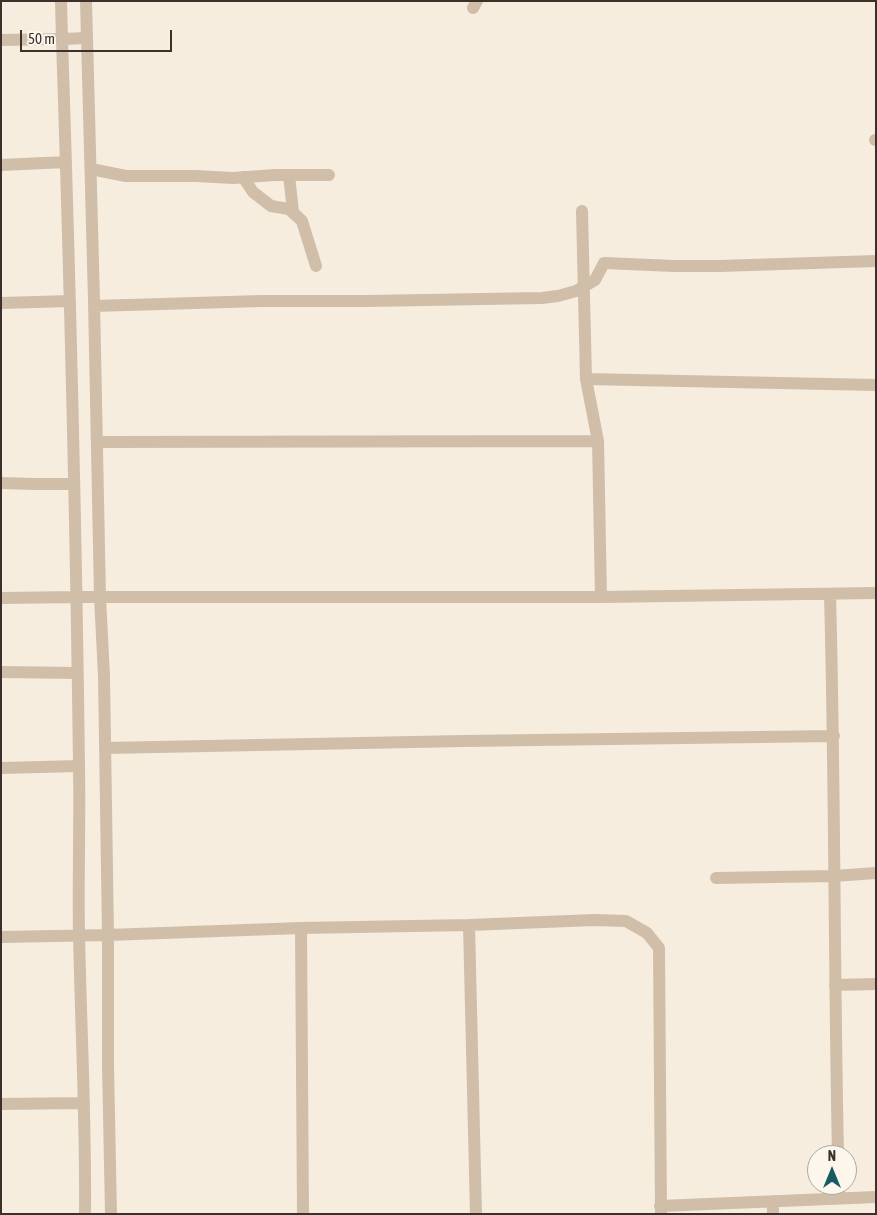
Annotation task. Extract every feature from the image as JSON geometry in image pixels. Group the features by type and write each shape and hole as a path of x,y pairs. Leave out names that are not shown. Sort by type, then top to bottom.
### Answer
{"street":[{"path":"61,1 74,484 79,766 79,935 83,1018 84,1214"},
{"path":"86,1 100,597 104,676 111,1214"},
{"path":"1,40 87,38"},
{"path":"1,165 66,162"},
{"path":"90,169 126,176 232,178 288,174 329,175"},
{"path":"288,174 293,212"},
{"path":"244,177 253,192 271,206 288,209 302,221 316,266"},
{"path":"582,212 586,379 598,441 601,597"},
{"path":"94,306 261,301 542,298 576,291 595,280 604,263 720,266 876,260"},
{"path":"1,303 70,301"},
{"path":"586,379 876,385"},
{"path":"97,442 598,441"},
{"path":"1,483 74,484"},
{"path":"1,598 601,597 876,593"},
{"path":"830,594 834,736 838,1145"},
{"path":"1,672 77,672"},
{"path":"105,748 834,736"},
{"path":"1,768 79,766"},
{"path":"716,878 834,876 876,873"},
{"path":"1,937 594,920 626,921 647,933 660,948 660,1210 773,1207 825,1195"},
{"path":"468,925 476,1214"},
{"path":"301,928 303,1214"},
{"path":"835,985 876,984"},
{"path":"1,1104 84,1103"},
{"path":"857,1194 876,1197"}]}
